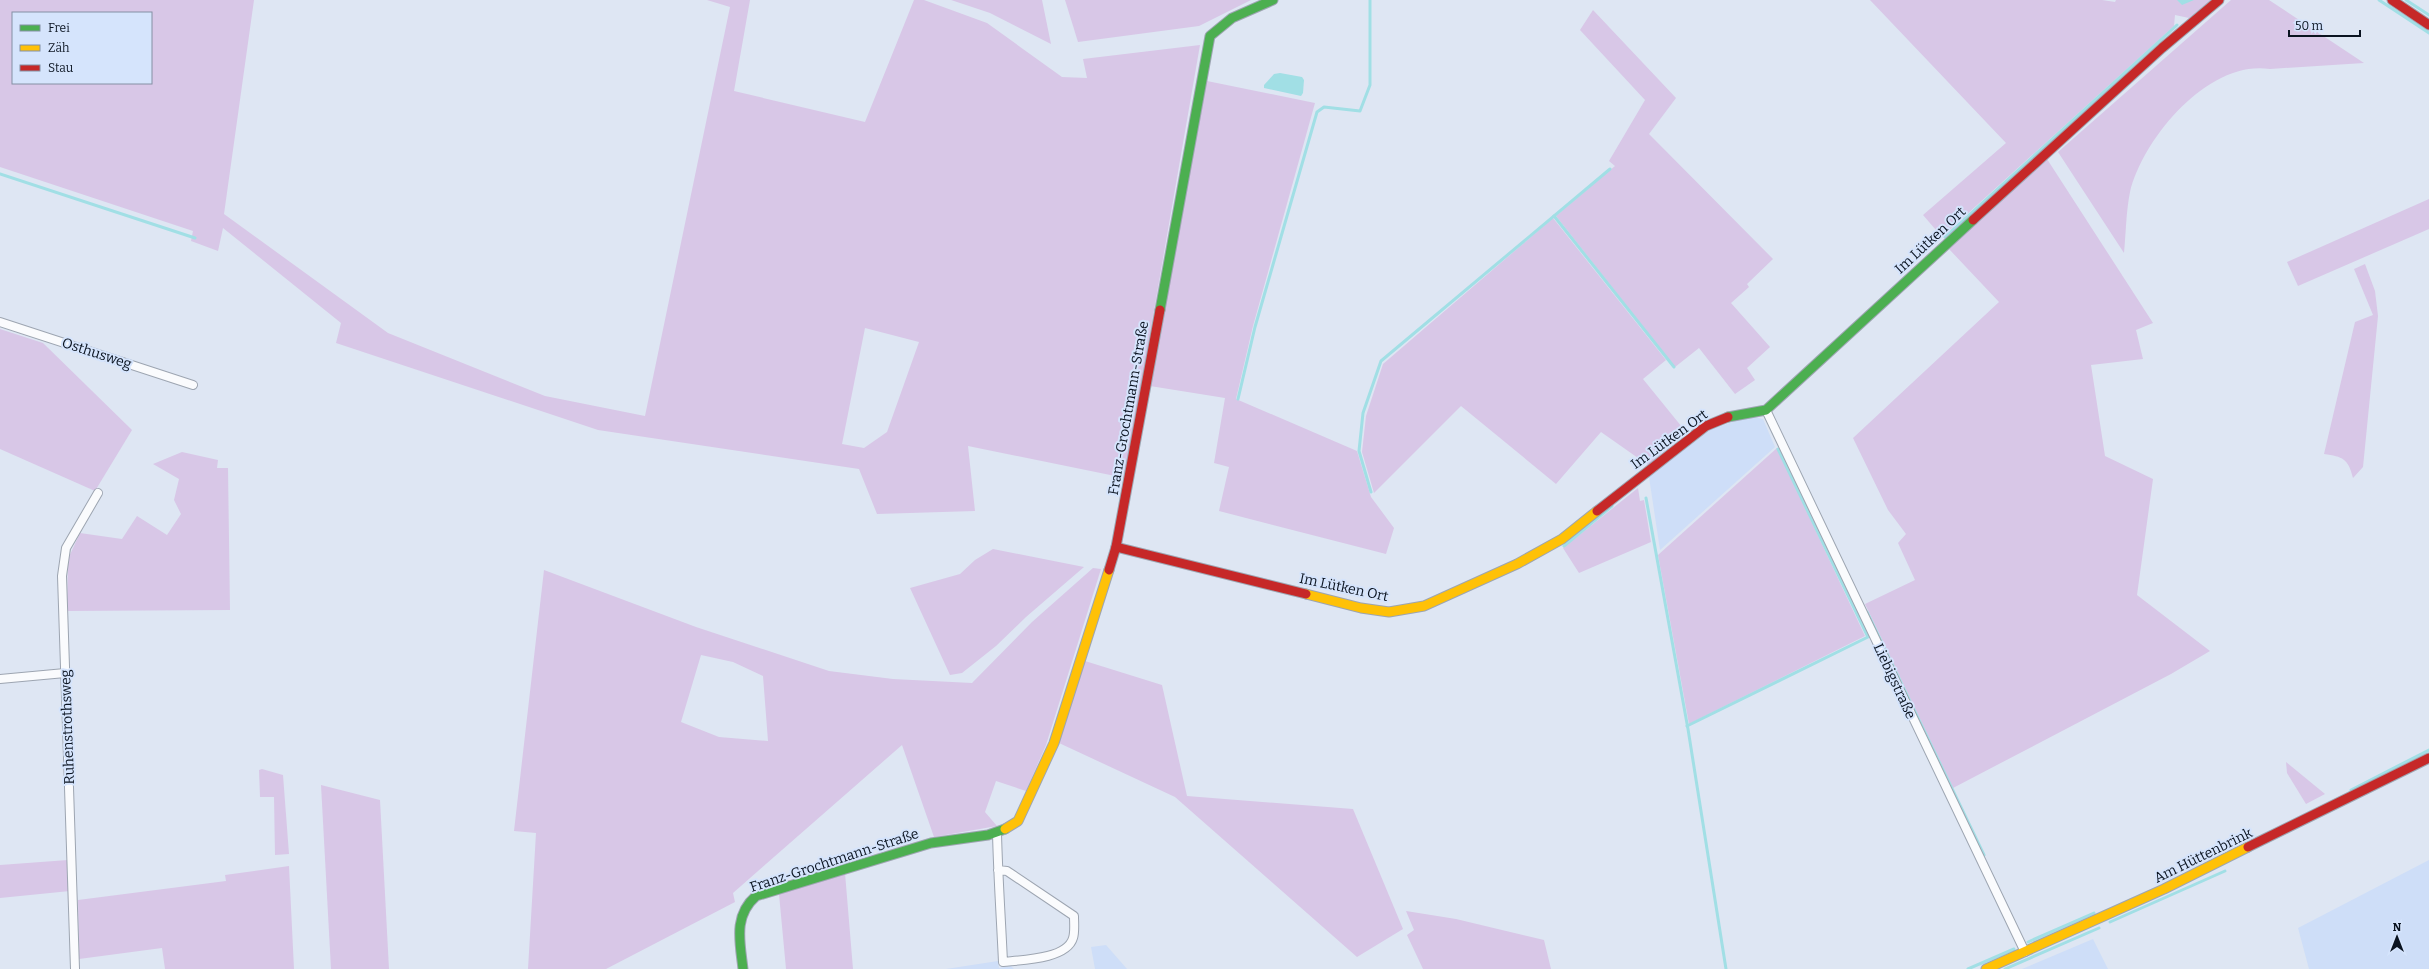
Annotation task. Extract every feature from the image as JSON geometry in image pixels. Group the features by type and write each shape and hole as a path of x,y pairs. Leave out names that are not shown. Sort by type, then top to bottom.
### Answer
{"street":[{"name":"Franz-Grochtmann-Straße","path":"743,969 739,922 740,914 744,906 756,896 933,843 997,833 1009,829 1018,821 1054,743 1116,547 1210,36 1220,25 1230,18 1273,0"},
{"name":"Im Lütken Ort","path":"1116,547 1361,608 1389,612 1408,610 1424,606 1482,580 1562,539 1706,426 1733,414 1766,410 2156,53 2219,0"},
{"path":"2392,0 2429,25"},
{"name":"Osthusweg","path":"0,322 193,385"},
{"name":"Liebigstraße","path":"1766,410 2025,952"},
{"name":"Ruhenstrothsweg","path":"75,969 62,596 63,559 66,548 98,493"},
{"path":"0,679 65,673"},
{"name":"Am Hüttenbrink","path":"1986,969 2164,890 2429,758"},
{"path":"997,833 998,870 1004,962 1040,957 1064,950 1074,938 1074,916 1007,871 998,870"}],"shaded area":[{"path":"0,0 254,0 224,214 388,333 545,396 645,416 730,7 707,0 750,0 734,91 865,122 914,0 924,0 987,23 1062,77 1087,78 1083,59 1200,45 1125,478 968,446 975,511 877,514 859,469 598,430 336,343 341,323 223,228 218,251 191,241 193,231 0,167","holes":["865,328 919,342 887,432 864,448 842,444"]},
{"path":"951,0 1042,0 1051,44 990,13"},
{"path":"1065,0 1251,0 1199,26 1078,42"},
{"path":"1870,0 2102,0 2115,2 2116,0 2211,0 2189,18 2175,15 2174,26 1942,237 1923,215 2006,143"},
{"path":"2177,0 2194,0 2182,5"},
{"path":"2231,0 2269,0 2364,63 2247,69 2224,76 2202,89 2182,106 2164,127 2149,149 2137,171 2130,192 2124,253 2058,152"},
{"path":"1593,10 1676,98 1649,134 1773,259 1747,284 1749,287 1731,303 1770,347 1747,368 1755,380 1735,394 1699,348 1675,367 1556,216 1615,166 1609,161 1645,100 1580,30"},
{"path":"1280,73 1302,77 1304,80 1303,93 1301,96 1264,88 1264,85 1274,74"},
{"path":"1207,81 1315,103 1253,326 1236,399 1357,451 1371,497 1394,528 1386,554 1219,511 1229,467 1214,463 1225,398 1150,386"},
{"path":"2047,159 2153,323 2136,330 2143,359 2091,365 2105,456 2153,479 2137,595 2210,651 2171,674 1953,788 1865,604 1915,580 1898,543 1906,534 1888,510 1853,438 1999,302 1949,249"},
{"path":"2429,199 2429,229 2298,286 2287,262"},
{"path":"1553,218 1666,360 1643,379 1686,432 1648,465 1601,432 1556,484 1461,406 1374,493 1362,452 1366,416 1383,364"},
{"path":"2365,264 2375,291 2378,316 2363,467 2353,478 2347,462 2336,456 2324,454 2355,322 2373,315 2354,269"},
{"path":"0,329 43,343 132,430 95,491 0,449"},
{"path":"1749,416 1763,419 1775,447 1660,550 1649,477 1710,430"},
{"path":"1777,448 1865,636 1689,724 1658,555"},
{"path":"182,452 218,460 217,468 228,468 230,610 67,611 68,559 80,533 122,539 137,516 167,535 181,514 174,500 179,479 153,464"},
{"path":"1638,488 1640,501 1644,500 1651,542 1579,573 1563,548"},
{"path":"993,549 1084,567 1026,617 996,646 962,673 950,675 910,588 960,574 975,560"},
{"path":"1093,568 1101,569 1046,745 1026,791 996,781 985,812 997,826 934,837 902,745 733,893 735,902 606,969 528,969 536,833 514,831 544,570 696,627 829,671 893,679 972,683 1032,622","holes":["701,655 733,662 763,676 768,741 719,737 681,722"]},
{"path":"1085,661 1162,685 1187,796 1353,809 1403,929 1357,957 1175,797 1059,743"},
{"path":"2286,762 2325,794 2306,804 2287,773"},
{"path":"262,769 283,775 289,854 275,855 274,797 260,797 259,770"},
{"path":"321,785 380,800 389,969 331,969"},
{"path":"68,860 70,891 0,898 0,865"},
{"path":"2429,860 2429,969 2309,969 2298,928"},
{"path":"289,866 294,969 165,969 162,948 79,959 78,900 226,881 225,875"},
{"path":"845,873 853,969 786,969 779,894"},
{"path":"1406,911 1456,919 1544,940 1551,969 1423,969 1407,935 1414,930"},
{"path":"2093,939 2108,969 2022,969"},
{"path":"1106,945 1127,969 1095,969 1091,947"},
{"path":"998,961 999,968 1011,966 1014,969 946,969"}],"waterway":[{"path":"1238,399 1255,327 1317,112 1324,107 1360,111 1370,85 1370,0"},
{"path":"2379,0 2429,33"},
{"path":"2406,0 2429,15"},
{"path":"1945,237 2177,25"},
{"path":"1371,492 1359,451 1363,413 1381,361 1610,169"},
{"path":"0,174 195,238"},
{"path":"1554,216 1674,367"},
{"path":"1687,726 1868,637 1778,449"},
{"path":"1646,498 1688,729 1726,969"},
{"path":"1564,546 1612,506"},
{"path":"1867,612 1984,855"},
{"path":"2351,790 2429,750"},
{"path":"2110,922 2225,871"},
{"path":"2028,942 2094,913"},
{"path":"2005,969 2099,928"},
{"path":"1968,969 2014,949"}],"traffic: fast":[{"path":"1160,310 1210,36 1232,18 1273,0"},
{"path":"1728,417 1766,410 1973,220"},
{"path":"743,969 740,939 741,921 744,912 756,896 931,843 988,835 1005,829"}],"traffic: slow":[{"path":"1306,594 1361,608 1389,612 1424,606 1517,564 1562,539 1597,511"},
{"path":"1005,829 1018,821 1054,743 1109,570"},
{"path":"1986,969 2164,889 2248,847"}],"traffic: jam":[{"path":"1973,220 2162,48 2219,0"},
{"path":"2392,0 2429,25"},
{"path":"1109,570 1116,547 1160,310"},
{"path":"1597,511 1706,426 1728,417"},
{"path":"1116,547 1306,594"},
{"path":"2248,847 2429,758"}]}
